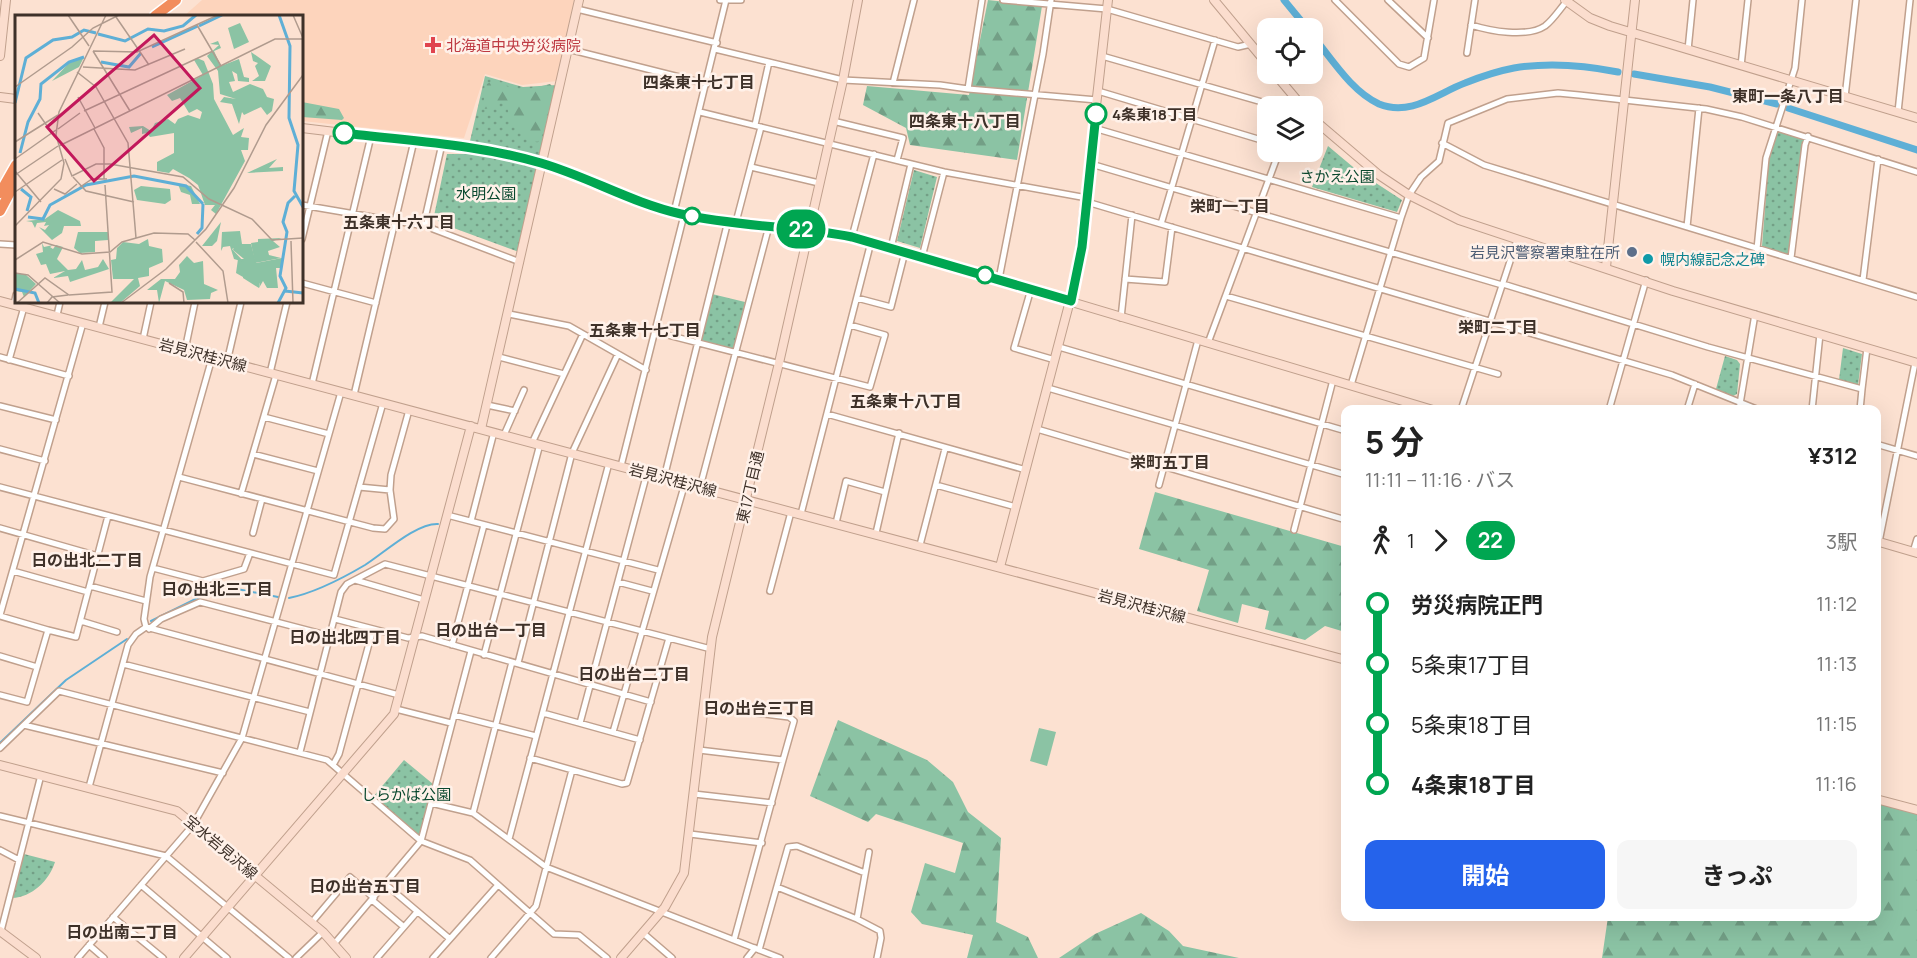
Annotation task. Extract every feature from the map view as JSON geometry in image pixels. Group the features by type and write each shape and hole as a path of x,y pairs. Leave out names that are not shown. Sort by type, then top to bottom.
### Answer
{"highway":[{"path":"156,15 176,0"},
{"path":"165,15 181,0"},
{"path":"0,192 15,167"},
{"path":"0,211 15,183"}],"street":[{"path":"0,0 6,0 0,56"},
{"path":"481,429 521,262 579,0"},
{"path":"674,212 707,84 724,1 741,0"},
{"name":"東17丁目通","path":"621,958 662,911 684,873 711,649 748,500 834,121 858,0"},
{"path":"892,82 914,0"},
{"path":"968,89 982,0"},
{"path":"1003,0 1108,4 1238,47 1251,44"},
{"path":"1214,0 1257,51"},
{"path":"1335,0 1399,64 1408,67 1424,58 1434,0"},
{"path":"1388,0 1428,38"},
{"path":"1467,53 1475,0"},
{"path":"1606,267 1635,0"},
{"path":"1688,50 1693,0"},
{"path":"1741,66 1748,0"},
{"path":"1757,249 1766,158 1791,81 1802,0"},
{"path":"1845,97 1856,0"},
{"path":"1898,112 1910,0"},
{"path":"1472,25 1497,33 1540,28 1547,24 1565,1 1599,22 1917,118"},
{"path":"999,279 1035,96 1050,2"},
{"path":"1000,567 1071,301 1087,200 1108,4"},
{"path":"577,9 843,80 892,82 1035,96 1098,95 1257,139"},
{"path":"1161,224 1215,40"},
{"path":"568,49 707,84"},
{"path":"1102,56 1257,100"},
{"path":"664,478 697,342 751,166 769,62"},
{"path":"1283,84 1294,96"},
{"path":"1351,385 1378,288 1409,195 1421,177 1439,161 1448,123 1507,99 1558,93 1624,102 1699,108 1776,126 1917,172"},
{"path":"0,97 15,99"},
{"path":"1687,227 1699,108"},
{"path":"700,112 944,172 1087,200 1161,224 1623,360 1695,384 1735,405"},
{"path":"834,121 903,138 897,160"},
{"path":"303,128 467,148"},
{"path":"1095,128 1401,218"},
{"path":"1323,128 1359,160 1409,195 1459,220 1646,280 1673,291 1916,363 1881,527"},
{"path":"303,234 328,131"},
{"path":"312,384 370,136"},
{"path":"1791,258 1805,145 1809,136"},
{"path":"354,395 414,141"},
{"path":"1442,143 1484,165 1917,297"},
{"path":"442,144 426,214 428,223 434,229 521,262"},
{"path":"852,237 874,154"},
{"path":"517,156 639,202 684,215 852,237 1417,405"},
{"path":"1863,280 1878,159"},
{"path":"1208,343 1275,162"},
{"path":"891,248 911,164"},
{"path":"1091,164 1862,389"},
{"path":"751,166 819,183"},
{"path":"922,257 944,172"},
{"path":"303,205 419,225 428,223"},
{"path":"621,466 684,215"},
{"path":"1121,318 1132,215"},
{"path":"700,487 769,226"},
{"path":"1125,279 1165,282 1172,227"},
{"path":"1463,405 1517,240"},
{"path":"801,514 871,242"},
{"path":"0,244 15,245"},
{"path":"857,298 891,307 904,252"},
{"path":"1610,405 1646,280"},
{"path":"303,283 376,303"},
{"path":"1031,290 1014,348 1055,360"},
{"path":"1226,296 1498,374"},
{"path":"14,305 15,300"},
{"name":"岩見沢桂沢線","path":"0,302 57,315 1341,659"},
{"path":"57,315 60,303"},
{"path":"99,327 105,303"},
{"path":"142,339 151,303"},
{"path":"185,350 195,303"},
{"path":"227,362 241,303"},
{"path":"242,494 264,417 287,303"},
{"path":"9,360 24,307"},
{"path":"509,314 569,326 646,370"},
{"path":"1739,405 1755,314"},
{"path":"83,323 13,571 3,593 0,615 76,637 108,516"},
{"path":"656,332 870,387 885,335 850,325"},
{"path":"484,655 516,533 536,443 583,334"},
{"path":"1812,405 1820,334"},
{"path":"1159,485 1198,340"},
{"path":"1059,347 1341,429"},
{"path":"1860,405 1867,348"},
{"path":"472,813 495,725 533,603 572,453 618,354"},
{"path":"0,357 69,376"},
{"path":"499,357 564,374"},
{"path":"148,628 146,600 153,568 212,358"},
{"path":"1294,530 1333,380"},
{"path":"1689,405 1695,384"},
{"path":"1048,388 1341,473"},
{"path":"504,435 524,390"},
{"path":"78,958 193,825 242,738 341,392"},
{"path":"0,487 334,575 383,403"},
{"path":"487,405 515,411"},
{"path":"0,406 56,420"},
{"path":"179,477 380,530 390,526 394,514 390,490 391,475 409,410"},
{"path":"827,414 1026,470"},
{"path":"264,417 329,434"},
{"path":"183,958 344,774 390,720 396,709 471,426"},
{"path":"1037,429 1341,518"},
{"path":"471,521 494,432"},
{"path":"876,533 900,433"},
{"path":"1881,445 1917,456"},
{"path":"920,545 945,448"},
{"path":"0,449 45,461"},
{"path":"253,454 318,471"},
{"path":"509,839 609,463"},
{"path":"580,723 647,473"},
{"path":"836,524 846,481 885,492"},
{"path":"613,732 640,630 685,483"},
{"path":"936,485 1016,507"},
{"path":"359,487 390,490"},
{"path":"253,533 262,499"},
{"path":"770,591 791,512"},
{"path":"447,515 658,570"},
{"path":"452,645 484,525"},
{"path":"0,528 98,556"},
{"path":"1881,542 1915,553 1917,539"},
{"path":"153,568 209,581 244,569 250,553"},
{"path":"300,752 342,589 385,564 711,649"},
{"path":"13,571 146,600"},
{"path":"355,580 424,600"},
{"path":"618,582 652,591"},
{"path":"89,787 128,645 136,634 161,619 200,602 330,636"},
{"path":"335,619 373,629 414,637 422,636 651,702"},
{"path":"81,621 117,632"},
{"path":"148,628 399,695"},
{"path":"333,765 339,754 373,629"},
{"path":"0,695 27,702 48,630"},
{"path":"530,758 625,785 629,781 669,638"},
{"path":"334,944 421,841 471,651"},
{"path":"0,656 37,667"},
{"path":"123,664 310,712"},
{"path":"0,748 59,691 327,760 421,841 464,856 554,934 579,935 608,958"},
{"path":"704,707 789,717 794,721 734,940"},
{"path":"396,709 451,723"},
{"path":"543,713 640,740"},
{"path":"454,715 536,736"},
{"path":"24,725 223,773"},
{"path":"699,750 783,760"},
{"name":"宝水岩見沢線","path":"0,765 172,809 312,922 346,958"},
{"path":"491,958 536,906 572,770"},
{"path":"36,958 1,931 41,775"},
{"path":"694,794 772,803"},
{"path":"1881,800 1917,810"},
{"path":"431,803 472,813 546,867 780,958"},
{"path":"0,816 166,856 289,958"},
{"path":"690,834 762,843"},
{"path":"747,958 757,949 786,850 792,845 866,873"},
{"path":"0,850 19,860"},
{"path":"857,919 870,852"},
{"path":"312,922 350,877 404,927"},
{"path":"385,884 450,939"},
{"path":"141,885 227,958"},
{"path":"434,958 498,885"},
{"path":"777,887 857,919 880,931 877,958"},
{"path":"377,958 417,912"},
{"path":"113,917 163,958"},
{"path":"296,958 323,932"},
{"path":"643,933 672,958"},
{"path":"89,945 104,958"}],"shaded area":[{"name":"北海道中央労災病院","path":"202,0 574,0 557,81 522,85 485,74 464,138 303,121 303,15 185,15"}],"green space":[{"path":"988,0 1042,6 1017,160 910,145 906,128 863,105 867,86 969,95"},
{"name":"水明公園","path":"485,76 523,87 556,85 519,252 440,223 434,216 447,154 467,154"},
{"path":"492,81 521,91 550,84 557,92 541,139 537,142 510,124 507,104 496,101 495,108 482,109 487,84"},
{"path":"303,102 339,109 344,118 342,120 303,117"},
{"path":"1778,130 1805,139 1802,146 1789,255 1762,246 1769,158"},
{"name":"さかえ公園","path":"1328,146 1359,172 1402,200 1397,212 1312,187"},
{"path":"914,170 937,177 920,248 897,241"},
{"path":"712,294 745,302 734,349 700,340"},
{"path":"1843,348 1862,354 1858,385 1839,380"},
{"path":"1725,356 1737,360 1740,364 1737,394 1733,396 1716,389"},
{"path":"1155,492 1341,546 1341,631 1325,626 1305,640 1265,629 1269,611 1242,604 1238,623 1197,611 1209,570 1139,549"},
{"path":"838,720 927,760 953,782 968,812 1001,838 996,922 1028,937 1038,958 967,958 973,935 922,924 911,912 925,863 955,873 963,843 876,814 868,822 810,796"},
{"path":"1039,728 1056,732 1047,766 1030,761"},
{"name":"しらかば公園","path":"404,760 433,784 420,837 373,797"},
{"path":"1881,803 1917,813 1917,958 1602,958 1607,921 1881,921"},
{"path":"24,854 55,862 49,876 39,887 26,895 12,898"},
{"path":"1141,913 1169,931 1183,946 1239,958 1059,958 1095,934"}],"waterway":[{"path":"1284,0 1299,18"},
{"path":"1323,49 1342,74 1369,98 1379,104 1402,108 1424,102 1495,72 1514,68 1566,65 1618,72"},
{"path":"1634,74 1710,87 1777,104"},
{"path":"1788,108 1917,150"},
{"path":"289,598 308,593 338,580 365,565 410,533 429,525 438,524"},
{"path":"151,621 222,586 278,597"},
{"path":"0,743 66,680 127,639"}],"tunnel":[{"path":"467,148 517,156"}],"bus line":[{"name":"22","path":"344,133 472,148 517,156 565,171 639,202 684,215 817,230 852,237 1071,301 1082,247 1096,114"}],"place":[{"name":"北海道中央労災病院","path":"433,45"},
{"name":"4条東18丁目","path":"1096,114"},
{"name":"岩見沢警察署東駐在所","path":"1632,252"},
{"name":"幌内線記念之碑","path":"1648,259"}],"district":[{"name":"四条東十七丁目","path":"699,82"},
{"name":"東町一条八丁目","path":"1788,96"},
{"name":"四条東十八丁目","path":"965,121"},
{"name":"栄町一丁目","path":"1230,206"},
{"name":"五条東十六丁目","path":"399,222"},
{"name":"栄町二丁目","path":"1498,327"},
{"name":"五条東十七丁目","path":"645,330"},
{"name":"五条東十八丁目","path":"906,401"},
{"name":"栄町五丁目","path":"1170,462"},
{"name":"日の出北二丁目","path":"87,560"},
{"name":"日の出北三丁目","path":"217,589"},
{"name":"日の出台一丁目","path":"491,630"},
{"name":"日の出北四丁目","path":"345,637"},
{"name":"日の出台二丁目","path":"634,674"},
{"name":"日の出台三丁目","path":"759,708"},
{"name":"日の出台五丁目","path":"365,886"},
{"name":"日の出南二丁目","path":"122,932"}]}
